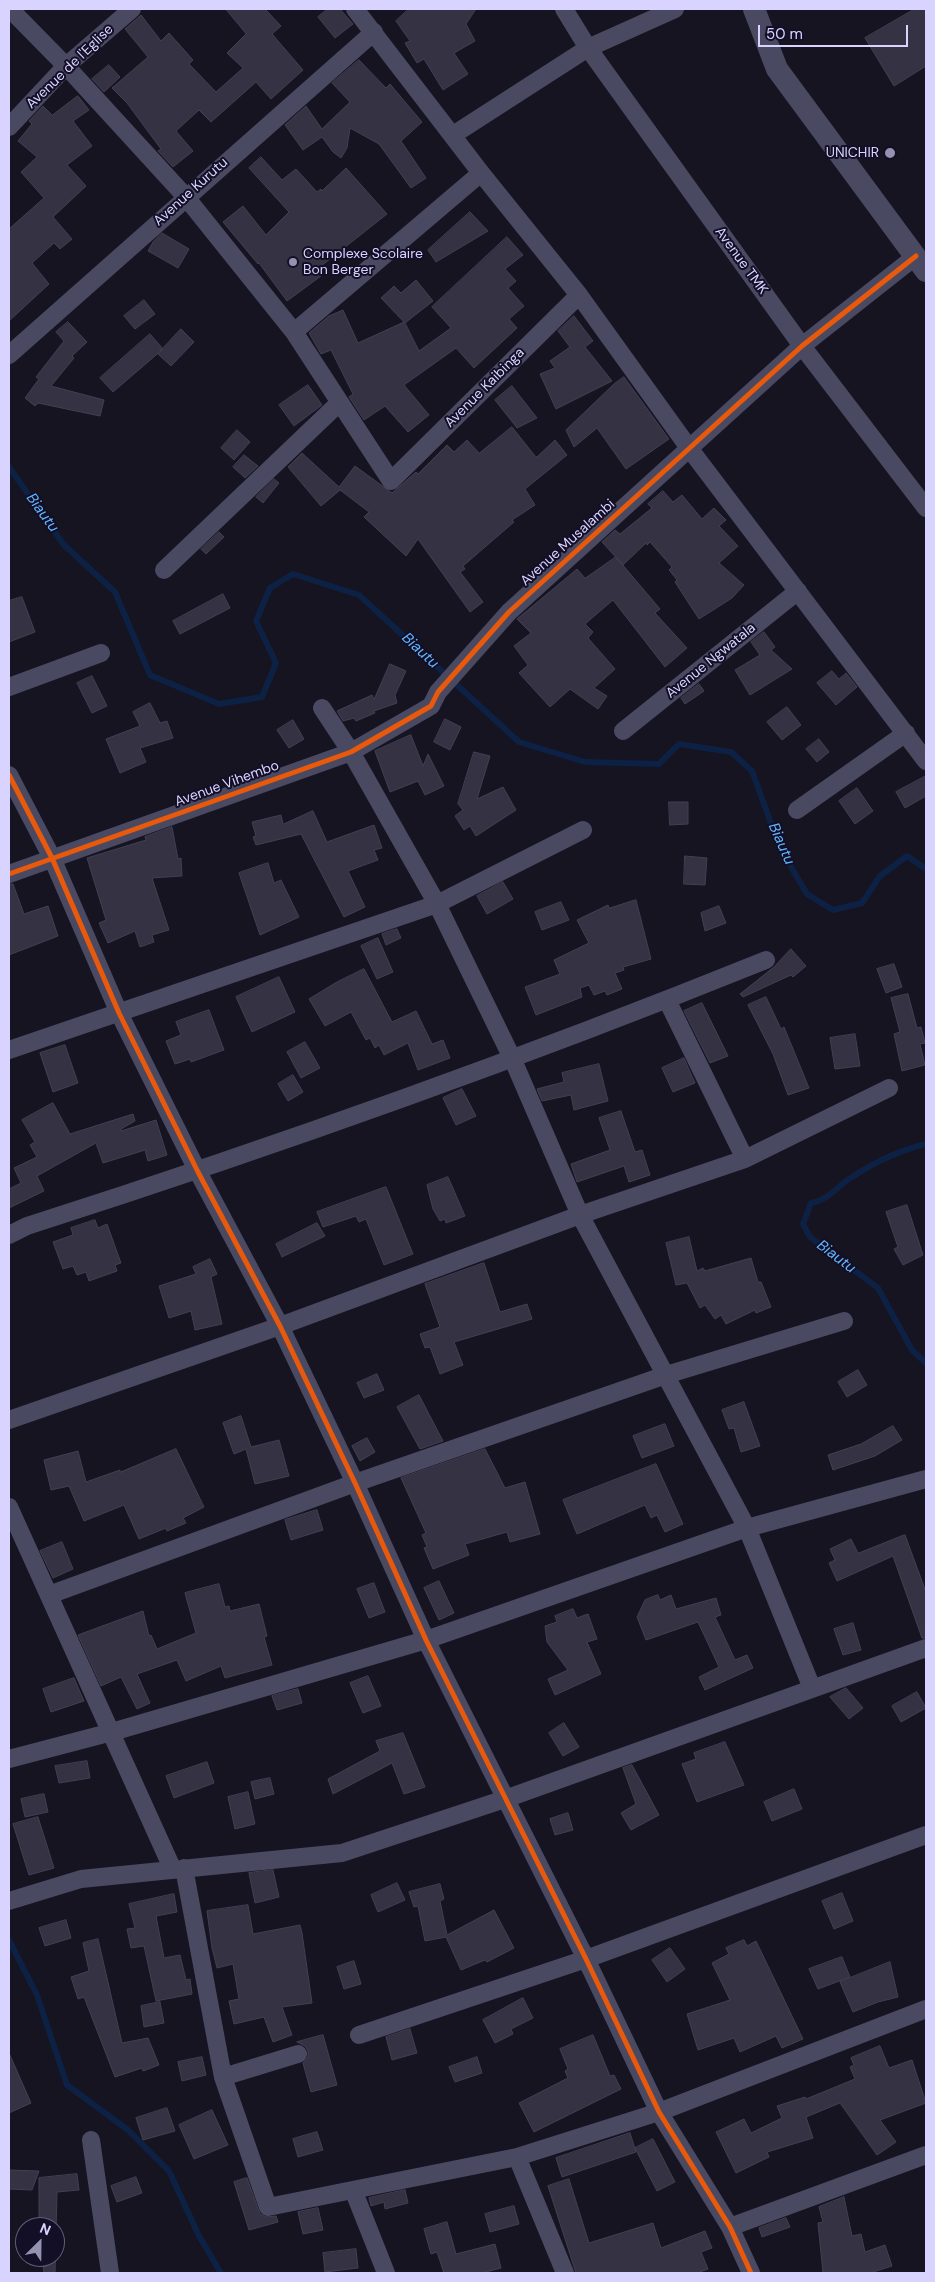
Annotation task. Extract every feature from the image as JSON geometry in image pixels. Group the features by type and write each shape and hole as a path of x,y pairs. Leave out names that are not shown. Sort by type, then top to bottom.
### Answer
{"street":[{"path":"10,9 66,66 185,196 294,332 339,403 164,570"},
{"name":"Avenue de l'Eglise","path":"9,127 66,66 132,9"},
{"path":"355,9 481,173 579,295 689,448 906,733 924,753"},
{"name":"Avenue TMK","path":"564,9 588,48 802,346 926,508"},
{"path":"453,135 588,48 675,9"},
{"path":"754,9 777,69 921,263"},
{"name":"Avenue Kurutu","path":"9,355 185,196 374,32"},
{"path":"294,332 481,173"},
{"name":"Avenue Musalambi","path":"438,692 509,612 802,346 921,263"},
{"name":"Avenue Kaibinga","path":"339,403 391,481 579,295"},
{"name":"Avenue Ngwatala","path":"624,731 798,591"},
{"path":"9,687 101,653"},
{"name":"Avenue Vihembo","path":"9,874 351,752 431,706 438,692"},
{"path":"322,708 351,752 437,904 513,1060 580,1215 747,1528 812,1688"},
{"path":"797,810 906,733"},
{"path":"9,775 52,858 119,1014 198,1172 280,1326 355,1483 426,1640 586,1959 659,2112 730,2227 751,2273"},
{"path":"9,1050 437,904 583,830"},
{"path":"9,1235 28,1226 198,1172 513,1060 766,960"},
{"path":"667,1000 745,1159"},
{"path":"9,1420 280,1326 580,1215 745,1159 889,1088"},
{"path":"50,1595 355,1483 666,1375 844,1321"},
{"path":"9,1759 112,1732 426,1640 747,1528 926,1478"},
{"path":"9,1507 112,1732 178,1869 223,2077 268,2207 354,2192 517,2156 659,2112 926,2009"},
{"path":"9,1901 81,1879 342,1853 505,1800 926,1648"},
{"path":"359,2035 586,1959 926,1835"},
{"path":"223,2077 298,2054"},
{"path":"91,2140 110,2273"},
{"path":"730,2227 926,2155"},
{"path":"517,2156 564,2273"},
{"path":"354,2192 386,2273"}],"building":[{"path":"226,9 265,9 281,26 272,34 303,70 271,99 256,82 211,122 199,110 176,131 193,151 173,167 158,151 161,149 127,103 112,88 148,57 125,29 141,15 161,41 169,33 193,60 189,64 216,92 243,68 227,53 246,34"},
{"path":"328,9 340,9 353,24 335,38 318,17"},
{"path":"409,9 476,9 466,24 475,41 454,53 468,74 443,90 424,59 417,63 405,43 410,41 396,21"},
{"path":"915,9 926,9 926,66 894,86 865,38"},
{"path":"359,60 386,88 390,84 422,122 401,141 426,178 411,188 379,144 350,128 347,148 341,158 333,152 322,137 303,150 285,125 306,106 322,129 350,102 332,83"},
{"path":"109,65 120,77 104,92 92,79"},
{"path":"78,96 89,110 73,121 92,146 67,165 86,186 53,217 72,239 60,249 54,243 32,263 49,284 9,321 9,229 44,198 21,172 37,157 18,141 32,124 29,121 43,106 52,115"},
{"path":"261,157 282,180 296,169 317,192 321,189 322,191 346,168 387,214 316,270 321,276 287,301 259,263 223,222 243,206 266,235 289,212 249,168"},
{"path":"470,212 488,231 436,262 428,250"},
{"path":"162,233 189,249 178,268 148,251 153,242"},
{"path":"507,237 523,255 505,269 516,281 508,288 524,306 509,319 517,328 474,368 456,348 404,385 429,415 408,432 385,406 364,420 349,397 353,394 331,350 321,354 309,333 329,316 343,310 358,343 404,322 381,298 394,286 401,293 416,280 433,301 405,323 419,351 451,328 432,307"},
{"path":"144,300 155,314 135,329 124,316"},
{"path":"574,316 593,341 585,347 612,381 556,409 540,374 555,368 550,361 570,347 558,331"},
{"path":"68,322 87,342 72,356 74,358 51,386 104,400 100,416 38,403 35,406 25,398 39,379 36,377 64,341 56,332"},
{"path":"181,329 194,342 171,366 158,354"},
{"path":"150,334 163,349 113,392 100,378"},
{"path":"624,377 669,439 626,469 597,428 574,447 566,430 614,384"},
{"path":"308,385 322,405 294,426 279,405"},
{"path":"512,386 537,418 517,428 495,400"},
{"path":"512,427 535,456 537,457 555,440 567,455 525,489 535,505 512,520 514,522 463,566 465,569 460,572 483,602 470,612 418,539 406,556 364,517 369,512 340,490 321,506 288,467 302,453 339,487 355,466 392,493 416,472 418,474 447,445 454,452 467,440 479,453"},
{"path":"237,430 250,442 234,460 221,448"},
{"path":"244,455 258,466 245,478 233,467"},
{"path":"274,479 279,483 263,503 256,497"},
{"path":"663,491 673,502 682,495 702,519 714,508 726,520 719,526 738,546 719,563 744,585 732,598 699,619 675,582 677,580 669,570 672,567 650,542 647,545 646,543 623,565 602,542 615,530 620,534 652,508 648,504"},
{"path":"219,532 224,537 206,554 201,549"},
{"path":"616,557 660,609 655,613 687,648 665,667 613,600 585,624 593,632 588,638 615,669 594,688 607,696 598,709 570,689 550,707 519,673 528,665 514,646 531,633 517,619 577,569 585,578"},
{"path":"223,594 230,608 180,634 173,621"},
{"path":"22,597 35,632 9,642 9,601"},
{"path":"764,632 775,647 771,650 792,669 750,695 735,670 760,655 751,642"},
{"path":"390,664 406,671 395,695 397,703 374,711 375,713 356,721 354,718 343,721 337,711 372,695 374,699"},
{"path":"832,671 839,679 846,673 857,687 836,705 817,683"},
{"path":"92,676 107,706 92,713 77,683"},
{"path":"699,684 704,691 685,704 681,698"},
{"path":"150,703 160,723 167,721 173,738 140,748 146,762 120,773 106,739 140,726 133,712"},
{"path":"787,707 801,725 782,740 767,722"},
{"path":"445,719 461,727 450,750 434,742"},
{"path":"293,720 304,739 289,748 277,730"},
{"path":"411,735 423,766 428,754 444,786 425,795 418,781 390,792 375,751"},
{"path":"819,739 829,752 817,762 806,749"},
{"path":"474,752 490,756 477,799 503,787 516,810 476,836 470,826 464,830 455,816 463,810 458,804"},
{"path":"926,776 926,796 905,808 896,792"},
{"path":"857,788 873,811 855,824 839,801"},
{"path":"669,802 688,802 688,824 670,825"},
{"path":"313,811 327,842 374,825 382,848 374,850 378,860 348,871 365,907 344,917 301,834 256,845 253,837 256,836 252,822 281,815 283,824"},
{"path":"172,827 178,859 181,858 182,876 152,878 169,930 152,935 154,942 140,947 135,931 108,943 99,923 106,920 87,858 146,840 145,837"},
{"path":"685,856 707,858 705,885 684,884"},
{"path":"268,863 274,883 281,880 299,917 260,935 239,873"},
{"path":"503,882 513,899 487,914 477,896"},
{"path":"9,884 13,884 24,914 48,906 58,936 9,955"},
{"path":"636,900 651,959 623,967 624,970 615,973 622,989 607,995 605,991 594,995 589,985 580,988 582,997 536,1015 525,987 560,974 554,960 589,943 577,920 608,905 609,908"},
{"path":"561,902 569,920 542,930 535,912"},
{"path":"719,906 726,923 705,931 701,913"},
{"path":"397,929 401,938 386,945 382,934"},
{"path":"378,938 393,972 377,979 361,946"},
{"path":"791,949 806,966 793,977 791,975 743,997 740,994 774,967"},
{"path":"894,964 902,987 886,993 877,969"},
{"path":"364,969 392,1022 416,1011 432,1044 443,1040 450,1058 418,1070 408,1043 384,1055 379,1045 375,1048 370,1038 366,1040 351,1012 325,1026 309,999 337,982"},
{"path":"279,977 295,1012 252,1032 236,997"},
{"path":"908,994 917,1028 921,1027 925,1043 920,1044 925,1065 902,1071 894,1034 900,1032 891,998"},
{"path":"766,997 781,1029 784,1027 809,1088 788,1095 773,1054 748,1005"},
{"path":"702,1003 728,1056 710,1063 684,1011"},
{"path":"209,1010 224,1050 191,1062 190,1059 175,1064 166,1041 181,1035 176,1022"},
{"path":"855,1034 860,1066 835,1069 830,1038"},
{"path":"305,1042 320,1068 301,1078 287,1052"},
{"path":"65,1045 78,1083 53,1092 40,1053"},
{"path":"684,1058 695,1083 673,1092 662,1068"},
{"path":"599,1064 608,1101 574,1110 571,1095 542,1101 537,1089 564,1082 562,1073"},
{"path":"293,1075 303,1092 288,1101 278,1084"},
{"path":"462,1089 476,1116 456,1125 443,1098"},
{"path":"53,1103 70,1134 133,1114 135,1121 121,1129 121,1131 156,1120 167,1155 148,1161 145,1150 103,1163 96,1143 37,1176 44,1191 9,1208 9,1189 21,1183 14,1168 37,1157 30,1145 35,1142 22,1120"},
{"path":"621,1111 635,1152 642,1150 650,1175 629,1182 624,1166 577,1182 571,1164 610,1150 599,1118"},
{"path":"448,1177 465,1216 446,1223 445,1219 440,1221 433,1209 427,1185"},
{"path":"386,1187 413,1254 384,1265 366,1219 359,1222 356,1216 323,1227 317,1212"},
{"path":"907,1205 923,1255 903,1265 894,1249 898,1247 886,1212"},
{"path":"95,1220 98,1228 107,1224 121,1263 115,1265 117,1271 89,1281 86,1272 77,1275 73,1266 63,1269 53,1242 73,1235 71,1228"},
{"path":"317,1223 325,1236 282,1257 276,1244"},
{"path":"689,1237 697,1271 703,1268 705,1271 751,1258 758,1282 761,1282 771,1307 756,1313 755,1310 726,1324 721,1315 715,1319 705,1305 700,1308 687,1283 676,1285 666,1243"},
{"path":"210,1259 217,1274 211,1277 222,1324 195,1330 191,1311 169,1318 159,1286 196,1274 193,1267"},
{"path":"484,1263 500,1312 527,1304 532,1319 454,1342 463,1365 440,1374 430,1347 425,1348 420,1334 440,1327 425,1284"},
{"path":"858,1370 867,1385 847,1397 838,1382"},
{"path":"377,1374 384,1390 364,1398 357,1383"},
{"path":"419,1395 443,1441 420,1449 397,1407"},
{"path":"744,1402 760,1446 741,1452 734,1428 729,1429 722,1410"},
{"path":"241,1416 251,1447 279,1440 289,1476 255,1484 246,1449 234,1454 223,1423"},
{"path":"665,1424 674,1446 642,1458 633,1436"},
{"path":"893,1426 902,1440 875,1456 833,1470 828,1455 861,1444"},
{"path":"367,1438 375,1452 360,1461 352,1446"},
{"path":"176,1449 204,1507 183,1518 186,1523 167,1531 166,1528 139,1539 124,1505 84,1521 69,1486 51,1490 44,1460 78,1451 86,1482 120,1470 120,1472"},
{"path":"485,1449 505,1488 525,1482 540,1534 510,1542 507,1532 465,1544 469,1555 433,1569 424,1548 427,1547 422,1535 426,1533 401,1478"},
{"path":"656,1464 683,1524 665,1532 657,1515 651,1518 645,1505 577,1534 563,1500"},
{"path":"317,1510 323,1530 291,1540 285,1520"},
{"path":"905,1535 926,1592 926,1638 922,1638 893,1556 837,1581 829,1563 835,1560 830,1549 851,1539 858,1553"},
{"path":"62,1542 73,1569 53,1578 40,1551"},
{"path":"439,1581 454,1613 439,1620 424,1588"},
{"path":"374,1583 385,1612 369,1618 357,1589"},
{"path":"219,1584 225,1607 229,1606 230,1611 259,1604 267,1636 264,1637 272,1665 225,1678 221,1666 186,1681 177,1660 137,1674 150,1703 137,1709 121,1677 101,1686 78,1635 143,1611 149,1636 151,1635 157,1649 196,1633 185,1593"},
{"path":"658,1595 660,1600 671,1595 676,1609 716,1598 721,1615 715,1617 735,1660 747,1655 753,1668 705,1690 699,1677 719,1667 698,1622 646,1640 637,1617 645,1600"},
{"path":"573,1609 577,1618 588,1614 597,1639 587,1642 601,1674 555,1695 548,1679 568,1670 547,1642 545,1626 557,1622 555,1616"},
{"path":"853,1623 861,1650 843,1655 834,1629"},
{"path":"368,1676 381,1706 363,1713 350,1683"},
{"path":"74,1678 84,1701 51,1712 43,1689"},
{"path":"846,1688 863,1708 849,1719 830,1697"},
{"path":"298,1689 302,1703 277,1710 272,1696"},
{"path":"917,1692 926,1708 901,1722 892,1706"},
{"path":"564,1723 579,1747 563,1756 549,1733"},
{"path":"403,1733 425,1787 404,1794 392,1763 333,1794 328,1779 380,1751 376,1741"},
{"path":"725,1742 744,1785 697,1802 682,1764 696,1759 694,1753"},
{"path":"87,1761 90,1778 59,1783 55,1766"},
{"path":"207,1762 214,1783 174,1798 166,1776"},
{"path":"632,1765 659,1815 631,1830 621,1813 636,1804 623,1768"},
{"path":"270,1778 274,1794 255,1799 251,1782"},
{"path":"794,1789 802,1809 772,1821 764,1802"},
{"path":"248,1792 255,1824 235,1829 228,1797"},
{"path":"44,1794 48,1812 25,1817 21,1799"},
{"path":"568,1813 573,1830 555,1835 550,1819"},
{"path":"38,1817 54,1868 29,1875 13,1824"},
{"path":"273,1870 279,1897 255,1903 249,1873"},
{"path":"397,1883 405,1900 378,1912 371,1895"},
{"path":"440,1884 444,1899 440,1901 447,1935 494,1910 514,1948 487,1962 485,1960 461,1970 446,1937 425,1941 418,1906 414,1907 409,1892"},
{"path":"842,1893 853,1921 834,1929 822,1901"},
{"path":"174,1894 177,1912 156,1916 164,1958 180,1955 186,1980 190,1979 192,1994 156,2001 144,1946 131,1948 127,1929 135,1928 129,1904"},
{"path":"248,1905 253,1934 300,1925 302,1933 312,2003 282,2007 292,2035 273,2042 264,2017 234,2024 229,2001 239,1999 233,1964 217,1968 212,1948 207,1911"},
{"path":"66,1920 71,1938 45,1946 39,1928"},
{"path":"98,1939 122,2043 148,2038 159,2065 143,2071 142,2068 115,2077 84,1997 78,1999 71,1977 89,1971 83,1943"},
{"path":"744,1940 747,1946 756,1941 803,2039 782,2048 776,2036 740,2052 734,2038 698,2050 687,2014 730,2000 712,1963 729,1954 726,1948"},
{"path":"670,1948 685,1969 667,1982 652,1960"},
{"path":"842,1957 850,1977 818,1989 809,1969"},
{"path":"354,1961 361,1984 344,1989 337,1967"},
{"path":"890,1962 898,1997 878,2002 853,2012 840,1982"},
{"path":"523,1998 533,2018 511,2029 513,2034 495,2043 483,2020"},
{"path":"160,2002 164,2023 144,2027 141,2006"},
{"path":"410,2029 417,2053 392,2060 386,2037"},
{"path":"323,2035 337,2085 311,2092 303,2063 308,2057 308,2051 305,2046 297,2042"},
{"path":"593,2035 610,2076 614,2075 621,2089 534,2132 519,2103 568,2078 565,2071 568,2069 560,2049"},
{"path":"880,2046 889,2068 912,2060 926,2103 880,2120 896,2142 877,2155 840,2103 806,2117 813,2138 767,2152 769,2157 736,2173 716,2132 744,2119 751,2133 782,2118 777,2106 805,2097 806,2099 855,2079 850,2067 854,2065 851,2058"},
{"path":"9,2053 31,2103 9,2113"},
{"path":"202,2057 206,2075 182,2081 178,2062"},
{"path":"477,2057 482,2073 455,2082 449,2067"},
{"path":"167,2108 175,2131 143,2140 136,2118"},
{"path":"212,2110 228,2145 194,2159 179,2125"},
{"path":"317,2132 323,2150 298,2157 293,2139"},
{"path":"630,2133 636,2152 562,2177 556,2158"},
{"path":"653,2139 675,2182 657,2191 635,2148"},
{"path":"9,2170 39,2171 32,2190 9,2189"},
{"path":"77,2174 79,2190 57,2192 56,2217 39,2217 39,2178"},
{"path":"136,2177 142,2193 117,2202 111,2186"},
{"path":"247,2178 260,2214 266,2217 276,2216 278,2222 249,2230 234,2182"},
{"path":"569,2179 589,2243 653,2223 661,2248 705,2231 712,2248 701,2252 708,2269 697,2273 576,2273 548,2186"},
{"path":"405,2190 408,2203 385,2209 384,2202 371,2206 369,2198"},
{"path":"844,2197 852,2236 861,2234 865,2252 885,2245 892,2266 870,2273 823,2273 818,2223 823,2222 819,2207"},
{"path":"514,2206 519,2224 490,2232 485,2214"},
{"path":"318,2208 323,2230 303,2234 298,2212"},
{"path":"786,2218 790,2227 762,2237 759,2228"},
{"path":"447,2222 456,2254 495,2244 501,2268 482,2273 444,2273 437,2252 431,2254 424,2229"},
{"path":"356,2249 358,2268 325,2272 323,2253"},
{"path":"43,2267 55,2267 55,2273 44,2273"}],"waterway":[{"name":"Biautu","path":"9,467 64,545 115,592 150,675 219,704 262,697 276,663 256,621 270,588 293,574 359,595 519,742 585,762 659,764 679,744 731,752 752,771 780,848 807,894 833,910 862,903 880,876 907,856 926,869"},
{"name":"Biautu","path":"926,1144 897,1153 870,1166 852,1177 828,1196 811,1203 803,1224 810,1237 878,1288 912,1350 926,1363"},
{"path":"9,1940 37,1995 67,2085 128,2130 169,2171 199,2236 221,2273"}],"cycle path":[{"path":"9,874 351,752 431,706 438,692 509,612 802,346 916,256"},
{"path":"9,775 52,858 119,1013 198,1172 280,1326 355,1483 426,1640 586,1959 659,2112 730,2227 751,2273"}],"place":[{"name":"UNICHIR","path":"890,153"},
{"name":"Complexe Scolaire Bon Berger","path":"293,262"}]}
